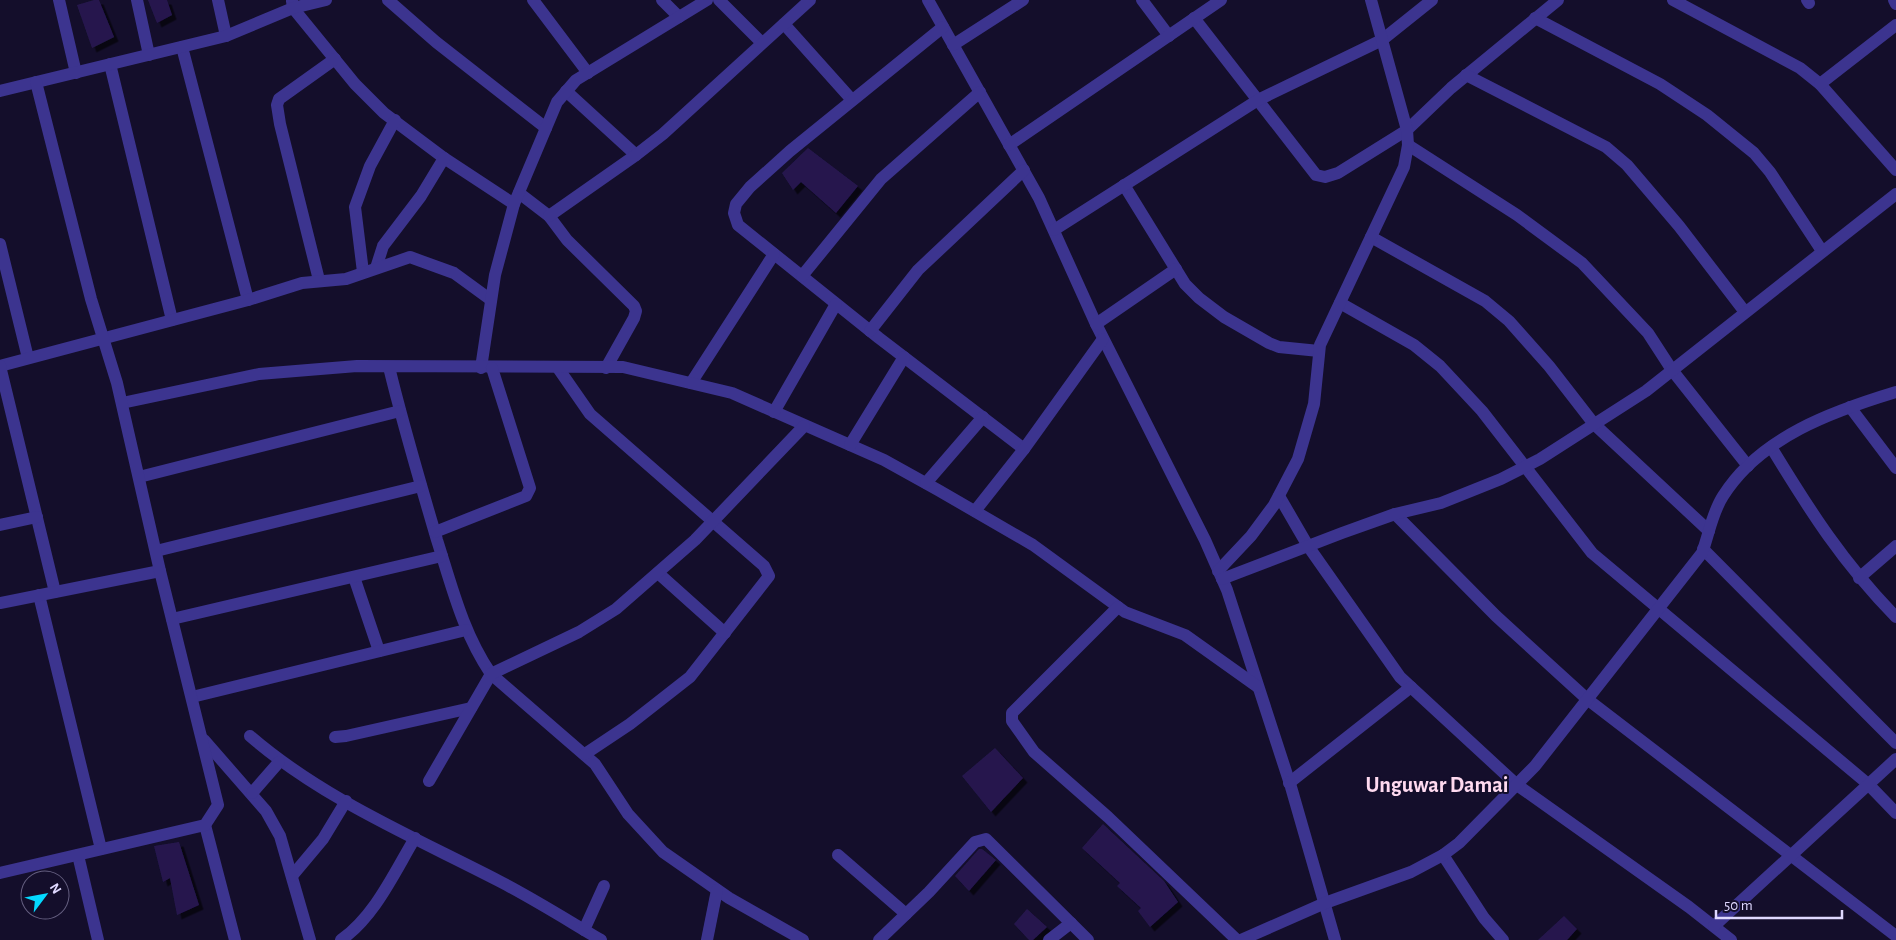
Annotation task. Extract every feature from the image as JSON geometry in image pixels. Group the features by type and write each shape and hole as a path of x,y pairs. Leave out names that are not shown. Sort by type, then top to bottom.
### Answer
{"street":[{"path":"59,0 76,73"},
{"path":"137,0 149,55"},
{"path":"218,0 226,36"},
{"path":"0,91 226,36 292,4 326,0"},
{"path":"388,0 436,42 546,128"},
{"path":"533,0 588,73"},
{"path":"662,0 678,17"},
{"path":"435,532 526,496 530,492 487,368 491,300 495,275 516,198 557,102 566,91 588,73 707,0"},
{"path":"719,0 762,43"},
{"path":"549,216 636,155 810,0"},
{"path":"928,0 1024,170 1054,230 1103,339 1220,575 1289,783 1325,903 1334,940"},
{"path":"954,45 1023,0"},
{"path":"1142,0 1169,36"},
{"path":"1009,145 1222,0"},
{"path":"1220,575 1251,536 1279,496 1298,459 1314,404 1319,351 1404,166 1408,146 1406,130 1371,0"},
{"path":"1054,230 1258,100 1382,40 1432,0"},
{"path":"1194,18 1316,175 1325,177 1338,173 1406,130 1466,75 1558,0"},
{"path":"1673,0 1800,68 1820,84 1896,170"},
{"path":"1894,0 1896,4"},
{"path":"292,4 355,84 394,120 444,158 549,216 567,240 630,300 636,311 606,368"},
{"path":"1536,18 1660,84 1707,115 1754,153 1770,172 1822,251"},
{"path":"784,24 852,100"},
{"path":"1820,84 1896,25"},
{"path":"943,27 790,151 750,187 736,204 734,213 738,225 870,331 1024,449"},
{"path":"182,47 248,300"},
{"path":"320,280 280,124 277,105 279,99 335,59"},
{"path":"110,64 172,320"},
{"path":"1466,75 1606,148 1627,165 1679,226 1745,312"},
{"path":"0,873 205,824 218,805 160,571 122,403 91,299 36,82"},
{"path":"566,91 636,155"},
{"path":"802,276 881,180 980,92"},
{"path":"363,272 355,208 370,166 394,120"},
{"path":"1408,146 1517,215 1582,263 1648,333 1672,370 1748,466"},
{"path":"376,268 383,246 421,196 444,158"},
{"path":"870,331 918,270 1024,170"},
{"path":"1124,185 1185,284 1199,298 1238,326 1279,347 1319,351"},
{"path":"1220,575 1308,546 1395,514 1441,503 1501,479 1524,467 1646,392 1896,194"},
{"path":"1371,238 1485,302 1509,321 1549,366 1594,424 1709,531"},
{"path":"0,244 28,358"},
{"path":"692,383 774,254"},
{"path":"55,592 0,366 320,280 346,279 410,257 454,273 491,300"},
{"path":"1096,324 1176,268"},
{"path":"1340,303 1414,345 1440,366 1482,411 1592,553 1868,784 1896,813"},
{"path":"774,412 836,304"},
{"path":"975,511 1024,449 1103,339"},
{"path":"850,445 904,357"},
{"path":"389,367 421,486 466,630 478,656 491,674 595,764 628,814 663,852 717,890 762,918 803,940"},
{"path":"122,403 259,374 304,368 623,368 692,383 732,393 850,445 926,483 1033,545 1118,607 1185,635 1258,687"},
{"path":"558,368 590,414 764,566 769,576 690,677 674,691 585,754"},
{"path":"1118,607 1012,713 1012,721 1034,752 1108,817 1239,940 1325,903 1411,872 1443,855 1459,843 1535,766 1703,549 1716,510 1723,496 1748,466 1771,447 1800,429 1850,407 1896,392"},
{"path":"1850,407 1896,468"},
{"path":"139,477 400,412"},
{"path":"926,483 983,417"},
{"path":"429,781 491,674 579,632 616,609 658,573 712,522 804,426"},
{"path":"1771,447 1810,511 1859,578 1896,616"},
{"path":"156,551 421,486"},
{"path":"1279,496 1308,546 1379,650 1411,687 1517,785 1731,940"},
{"path":"1395,514 1496,616 1587,699 1896,936"},
{"path":"0,525 37,517"},
{"path":"1859,578 1896,546"},
{"path":"1703,549 1896,743"},
{"path":"172,619 442,556"},
{"path":"0,602 160,571"},
{"path":"658,573 725,633"},
{"path":"354,577 379,651"},
{"path":"38,595 101,849"},
{"path":"192,697 466,630"},
{"path":"1289,783 1411,687"},
{"path":"335,737 471,708"},
{"path":"250,736 280,762 346,801 500,881 601,940"},
{"path":"202,738 252,793 266,811 280,836 310,940"},
{"path":"1714,926 1896,759"},
{"path":"252,793 280,762"},
{"path":"292,876 323,839 346,801"},
{"path":"205,824 235,940"},
{"path":"341,940 358,927 378,900 415,838"},
{"path":"879,940 975,842 986,839 1088,940"},
{"path":"78,855 98,940"},
{"path":"838,855 906,914"},
{"path":"1443,855 1484,918 1503,940"},
{"path":"584,930 604,886"},
{"path":"707,940 717,890"},
{"path":"1049,940 1071,923"}],"building":[{"path":"99,0 114,37 92,48 77,5"},
{"path":"148,0 167,0 172,15 157,23"},
{"path":"808,148 858,186 836,213 801,182 793,190 782,173"},
{"path":"995,748 1023,778 991,812 962,776"},
{"path":"1103,824 1164,881 1178,902 1150,927 1138,911 1141,908 1117,886 1120,883 1082,848"},
{"path":"179,842 199,905 177,915 170,878 163,882 154,846"},
{"path":"979,849 982,849 996,860 969,891 955,876"},
{"path":"1027,909 1047,927 1033,940 1029,940 1014,924"},
{"path":"1564,916 1577,929 1567,940 1538,940"}],"district":[{"name":"Unguwar Damai","path":"1437,785"}]}
